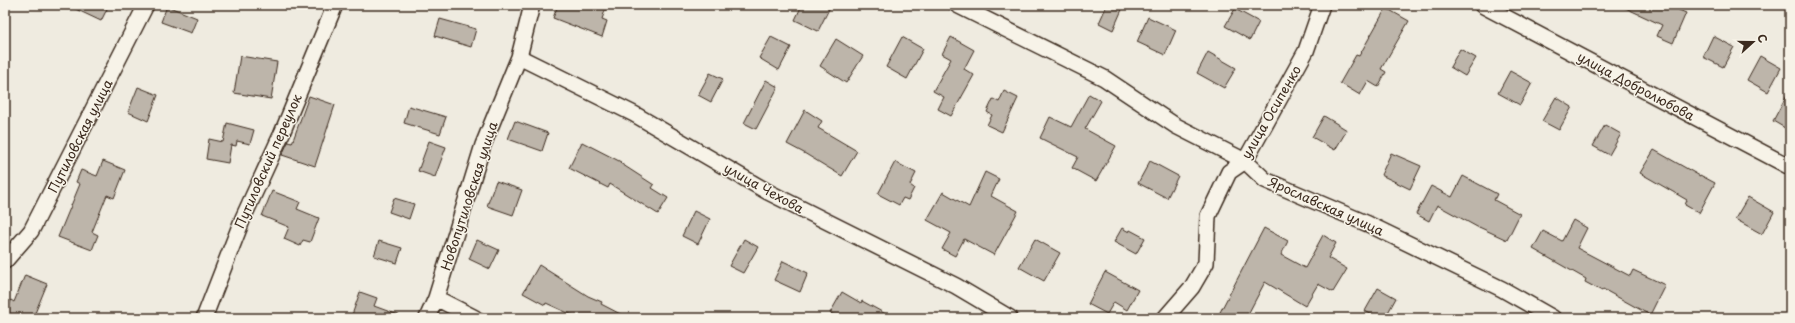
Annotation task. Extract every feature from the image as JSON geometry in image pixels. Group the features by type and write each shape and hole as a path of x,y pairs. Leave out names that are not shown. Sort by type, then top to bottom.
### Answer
{"street":[{"name":"Путиловская улица","path":"5,261 31,231 146,5"},
{"name":"Путиловский переулок","path":"204,318 243,218 282,132 335,5"},
{"name":"Новопутиловская улица","path":"427,318 436,298 482,145 519,57 532,5"},
{"name":"Ярославская улица","path":"957,5 1104,78 1176,126 1245,161 1265,180 1368,224 1502,289 1553,318"},
{"name":"улица Осипенко","path":"1165,318 1192,287 1206,263 1208,216 1228,172 1245,161 1306,51 1322,5"},
{"name":"улица Добролюбова","path":"1482,5 1790,167"},
{"name":"улица Чехова","path":"519,57 634,114 768,192 956,286 1010,318"},
{"path":"436,298 474,318"}],"building":[{"path":"67,5 109,5 101,21"},
{"path":"558,5 607,5 602,19 607,21 602,37 553,18"},
{"path":"802,5 831,5 818,31 795,20"},
{"path":"1107,5 1124,5 1113,30 1099,23"},
{"path":"1619,5 1667,5 1686,13 1673,43 1657,36 1662,25"},
{"path":"167,6 197,18 191,33 161,22"},
{"path":"1386,8 1409,21 1381,69 1386,72 1378,87 1368,81 1360,95 1340,83 1356,55 1359,56"},
{"path":"1235,9 1259,22 1250,40 1225,26"},
{"path":"1148,17 1176,30 1165,55 1137,42"},
{"path":"440,19 476,29 471,47 435,36"},
{"path":"1713,36 1734,47 1723,67 1703,57"},
{"path":"771,37 791,47 779,70 759,58"},
{"path":"902,37 923,49 907,79 886,67"},
{"path":"951,37 974,50 964,69 974,75 951,116 938,109 944,97 933,91 951,59 942,54"},
{"path":"836,39 863,56 846,83 820,66"},
{"path":"1460,49 1476,58 1465,76 1450,67"},
{"path":"1208,52 1236,68 1224,88 1197,73"},
{"path":"240,56 277,62 271,99 234,93"},
{"path":"1760,56 1781,68 1768,92 1747,80"},
{"path":"1510,71 1532,83 1520,105 1498,93"},
{"path":"710,73 723,79 711,102 698,95"},
{"path":"766,80 778,87 756,129 744,123"},
{"path":"138,87 158,95 148,121 128,112"},
{"path":"1790,89 1790,131 1773,121"},
{"path":"1004,91 1018,98 1002,132 987,125 992,115 987,112 993,99 999,102"},
{"path":"1089,94 1101,101 1085,129 1116,146 1096,181 1072,168 1078,157 1040,138 1050,117 1071,127"},
{"path":"309,96 335,105 315,166 282,155 288,142 292,143"},
{"path":"1556,97 1572,107 1559,130 1542,121"},
{"path":"409,106 446,117 440,134 404,123"},
{"path":"805,110 822,121 818,128 857,151 842,176 787,144"},
{"path":"1324,116 1347,130 1335,150 1312,137"},
{"path":"515,121 548,133 542,151 508,139"},
{"path":"227,123 254,130 250,144 237,141 236,146 231,145 228,163 206,159 209,139 223,142"},
{"path":"1605,125 1621,134 1609,155 1593,146"},
{"path":"429,141 446,147 435,177 418,171"},
{"path":"582,142 621,162 620,163 654,185 652,188 668,198 658,214 610,184 608,188 569,168"},
{"path":"1654,150 1715,183 1699,213 1685,205 1687,200 1640,173"},
{"path":"1391,153 1421,166 1410,189 1381,175"},
{"path":"103,161 125,170 114,198 107,195 92,232 98,235 92,250 58,237 80,184 76,182 81,170 97,176"},
{"path":"1150,161 1178,176 1167,198 1138,183"},
{"path":"895,162 916,173 910,185 914,188 908,200 903,198 899,205 878,194"},
{"path":"985,172 999,179 991,196 1018,211 994,255 964,239 955,256 942,249 951,233 927,220 943,192 969,207"},
{"path":"1463,176 1497,194 1494,200 1520,214 1507,240 1479,228 1437,205 1429,221 1416,214 1431,186 1452,197"},
{"path":"496,181 522,190 513,215 487,206"},
{"path":"272,191 300,202 297,209 319,218 310,242 303,240 300,246 284,239 289,227 262,216"},
{"path":"1748,197 1774,212 1762,234 1735,219"},
{"path":"394,198 414,204 409,219 389,212"},
{"path":"694,211 710,219 698,244 682,236"},
{"path":"1573,220 1587,228 1577,248 1630,276 1633,270 1665,285 1650,315 1603,289 1602,291 1585,282 1586,279 1533,249 1543,231 1562,241"},
{"path":"1122,228 1129,232 1130,230 1145,238 1136,254 1114,242"},
{"path":"1264,228 1288,241 1281,255 1305,268 1323,235 1336,243 1328,258 1347,269 1333,292 1318,284 1305,306 1265,282 1246,318 1217,318"},
{"path":"744,239 758,247 743,273 729,266"},
{"path":"1035,239 1060,253 1044,281 1019,267"},
{"path":"477,240 499,250 490,269 469,259"},
{"path":"379,241 402,248 397,263 374,256"},
{"path":"783,261 808,273 800,292 774,280"},
{"path":"539,265 588,296 602,302 601,304 628,318 579,318 546,303 545,305 523,293"},
{"path":"1105,272 1138,290 1127,310 1114,302 1107,314 1088,304"},
{"path":"25,275 47,284 33,318 5,318 11,300 14,302"},
{"path":"1378,288 1396,298 1385,318 1378,318 1365,311"},
{"path":"360,292 377,298 374,306 401,316 400,318 361,318 352,315"},
{"path":"842,292 893,318 840,318 830,313"}]}
